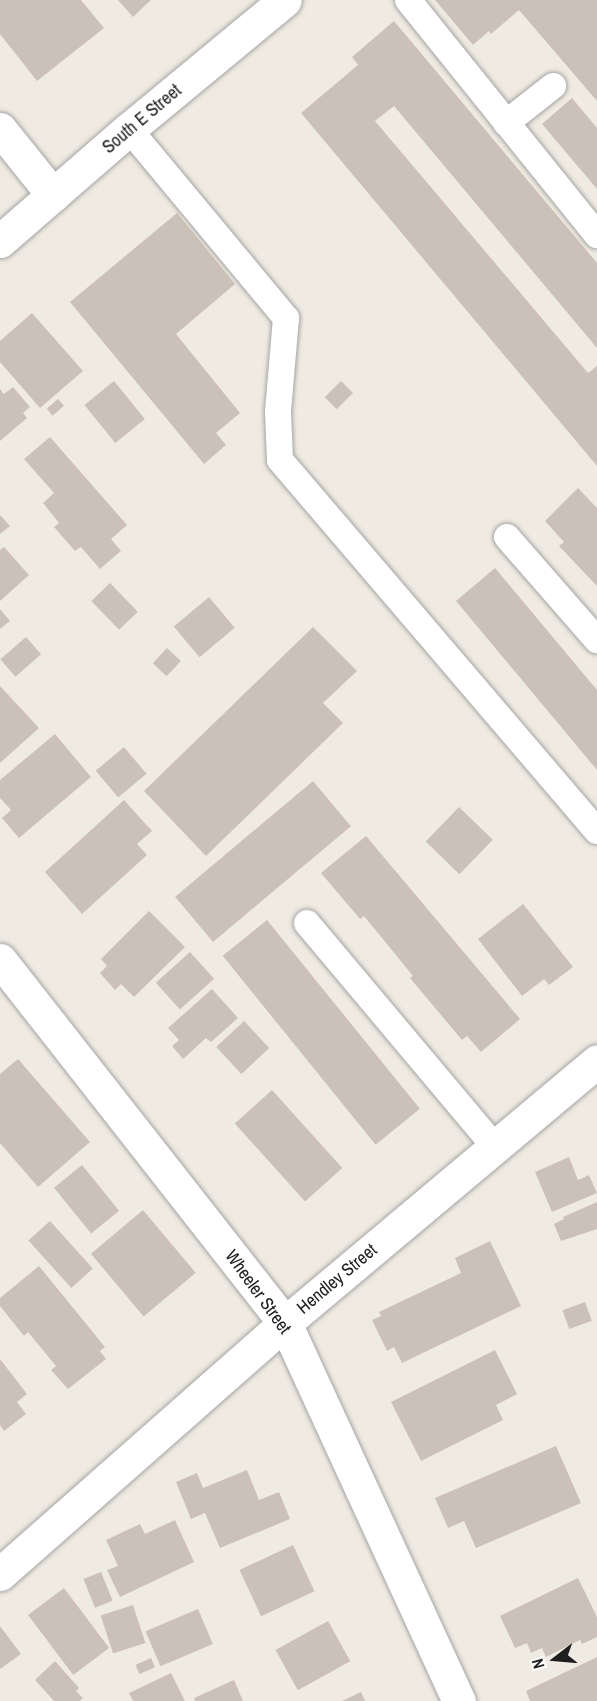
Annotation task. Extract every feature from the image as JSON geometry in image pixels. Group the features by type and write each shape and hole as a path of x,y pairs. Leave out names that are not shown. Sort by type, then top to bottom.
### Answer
{"street":[{"name":"South E Street","path":"0,241 129,129 285,0"},
{"path":"0,129 53,195"},
{"name":"Wheeler Street","path":"0,960 285,1323 459,1701"},
{"name":"Hendley Street","path":"0,1574 285,1323 597,1061"}],"lane":[{"path":"408,0 597,235"},
{"path":"506,123 553,86"},
{"path":"129,129 286,318 278,412 280,460 597,831"},
{"path":"507,537 597,640"},
{"path":"307,923 495,1147"}],"building":[{"path":"0,0 81,0 104,28 37,81 0,34"},
{"path":"118,0 151,0 133,17"},
{"path":"435,0 597,0 597,101 519,10 491,34 489,31 473,45"},
{"path":"394,21 597,263 597,348 394,106 375,121 588,373 597,366 597,466 301,113 358,65 352,57"},
{"path":"572,98 597,128 597,189 542,124"},
{"path":"177,213 235,284 176,334 240,413 216,433 226,445 204,464 70,302"},
{"path":"32,313 83,371 40,408 0,362 0,341"},
{"path":"114,381 145,419 115,443 84,405"},
{"path":"341,381 353,393 337,409 325,397"},
{"path":"13,387 30,407 23,413 27,418 0,441 0,389 4,394"},
{"path":"58,399 64,406 53,416 47,409"},
{"path":"50,437 127,525 111,539 121,551 100,569 81,547 75,551 54,527 59,523 43,503 54,493 24,459"},
{"path":"578,488 597,508 597,586 559,546 564,542 545,521"},
{"path":"0,515 10,526 0,534"},
{"path":"4,547 29,575 0,601 0,550"},
{"path":"495,568 597,690 597,770 456,601"},
{"path":"110,583 138,612 119,630 91,601"},
{"path":"209,597 235,628 199,657 174,627"},
{"path":"0,609 10,621 0,629"},
{"path":"313,627 357,671 323,703 343,723 206,856 144,791"},
{"path":"26,637 41,654 15,677 0,659"},
{"path":"167,648 181,661 167,676 153,663"},
{"path":"0,686 39,728 0,763"},
{"path":"55,734 91,777 19,838 2,818 11,810 0,798 0,780"},
{"path":"124,747 146,774 118,798 96,771"},
{"path":"313,781 351,826 213,942 175,897"},
{"path":"124,800 152,831 137,844 147,855 82,914 45,872"},
{"path":"459,807 493,840 459,874 426,842"},
{"path":"366,836 520,1019 481,1052 467,1036 462,1040 410,978 413,976 364,916 360,919 321,873"},
{"path":"523,904 573,967 549,985 544,979 522,996 478,939"},
{"path":"149,911 185,947 134,997 121,984 115,990 100,973 107,966 101,959"},
{"path":"267,920 420,1109 376,1145 223,956"},
{"path":"190,952 214,979 180,1010 156,983"},
{"path":"212,989 238,1018 211,1042 206,1038 183,1059 172,1046 179,1040 168,1028"},
{"path":"244,1021 269,1048 241,1074 216,1047"},
{"path":"18,1059 90,1142 38,1187 0,1143 0,1074"},
{"path":"272,1090 342,1168 305,1201 235,1123"},
{"path":"569,1157 578,1180 589,1175 597,1193 552,1212 535,1172"},
{"path":"82,1165 119,1211 91,1234 54,1188"},
{"path":"597,1202 597,1229 561,1241 554,1224 564,1219 563,1217"},
{"path":"143,1210 196,1273 144,1317 91,1254"},
{"path":"50,1221 93,1269 71,1288 28,1240"},
{"path":"490,1241 521,1306 402,1363 394,1347 387,1351 372,1320 381,1316 379,1312 461,1273 455,1258"},
{"path":"39,1266 105,1347 100,1351 106,1359 68,1389 51,1370 56,1366 28,1332 24,1336 0,1306 0,1298"},
{"path":"585,1302 592,1321 569,1329 562,1310"},
{"path":"495,1350 517,1394 496,1405 503,1420 421,1461 391,1402"},
{"path":"0,1359 27,1394 17,1402 26,1414 4,1431 0,1425"},
{"path":"556,1446 581,1503 476,1548 464,1521 448,1528 435,1498"},
{"path":"247,1470 259,1500 279,1492 290,1519 220,1548 205,1513 191,1519 176,1482 197,1473 203,1488"},
{"path":"175,1520 194,1562 120,1597 107,1570 118,1566 106,1540 140,1524 145,1534"},
{"path":"293,1545 315,1591 261,1616 240,1570"},
{"path":"101,1572 113,1601 95,1608 83,1579"},
{"path":"578,1578 597,1617 597,1637 582,1644 580,1640 546,1657 542,1648 531,1653 527,1643 515,1648 500,1616"},
{"path":"64,1588 109,1648 73,1675 28,1615"},
{"path":"133,1605 145,1643 113,1654 101,1616"},
{"path":"198,1609 213,1644 160,1666 146,1631"},
{"path":"328,1621 350,1661 298,1690 276,1650"},
{"path":"0,1626 21,1654 0,1669"},
{"path":"597,1657 597,1701 530,1701 526,1691"},
{"path":"151,1658 155,1667 140,1674 135,1665"},
{"path":"55,1661 79,1688 76,1691 83,1698 80,1701 54,1701 35,1680"},
{"path":"171,1673 185,1701 133,1701 129,1693"},
{"path":"234,1680 243,1701 195,1701 194,1698"},
{"path":"361,1692 365,1701 342,1701"}]}
